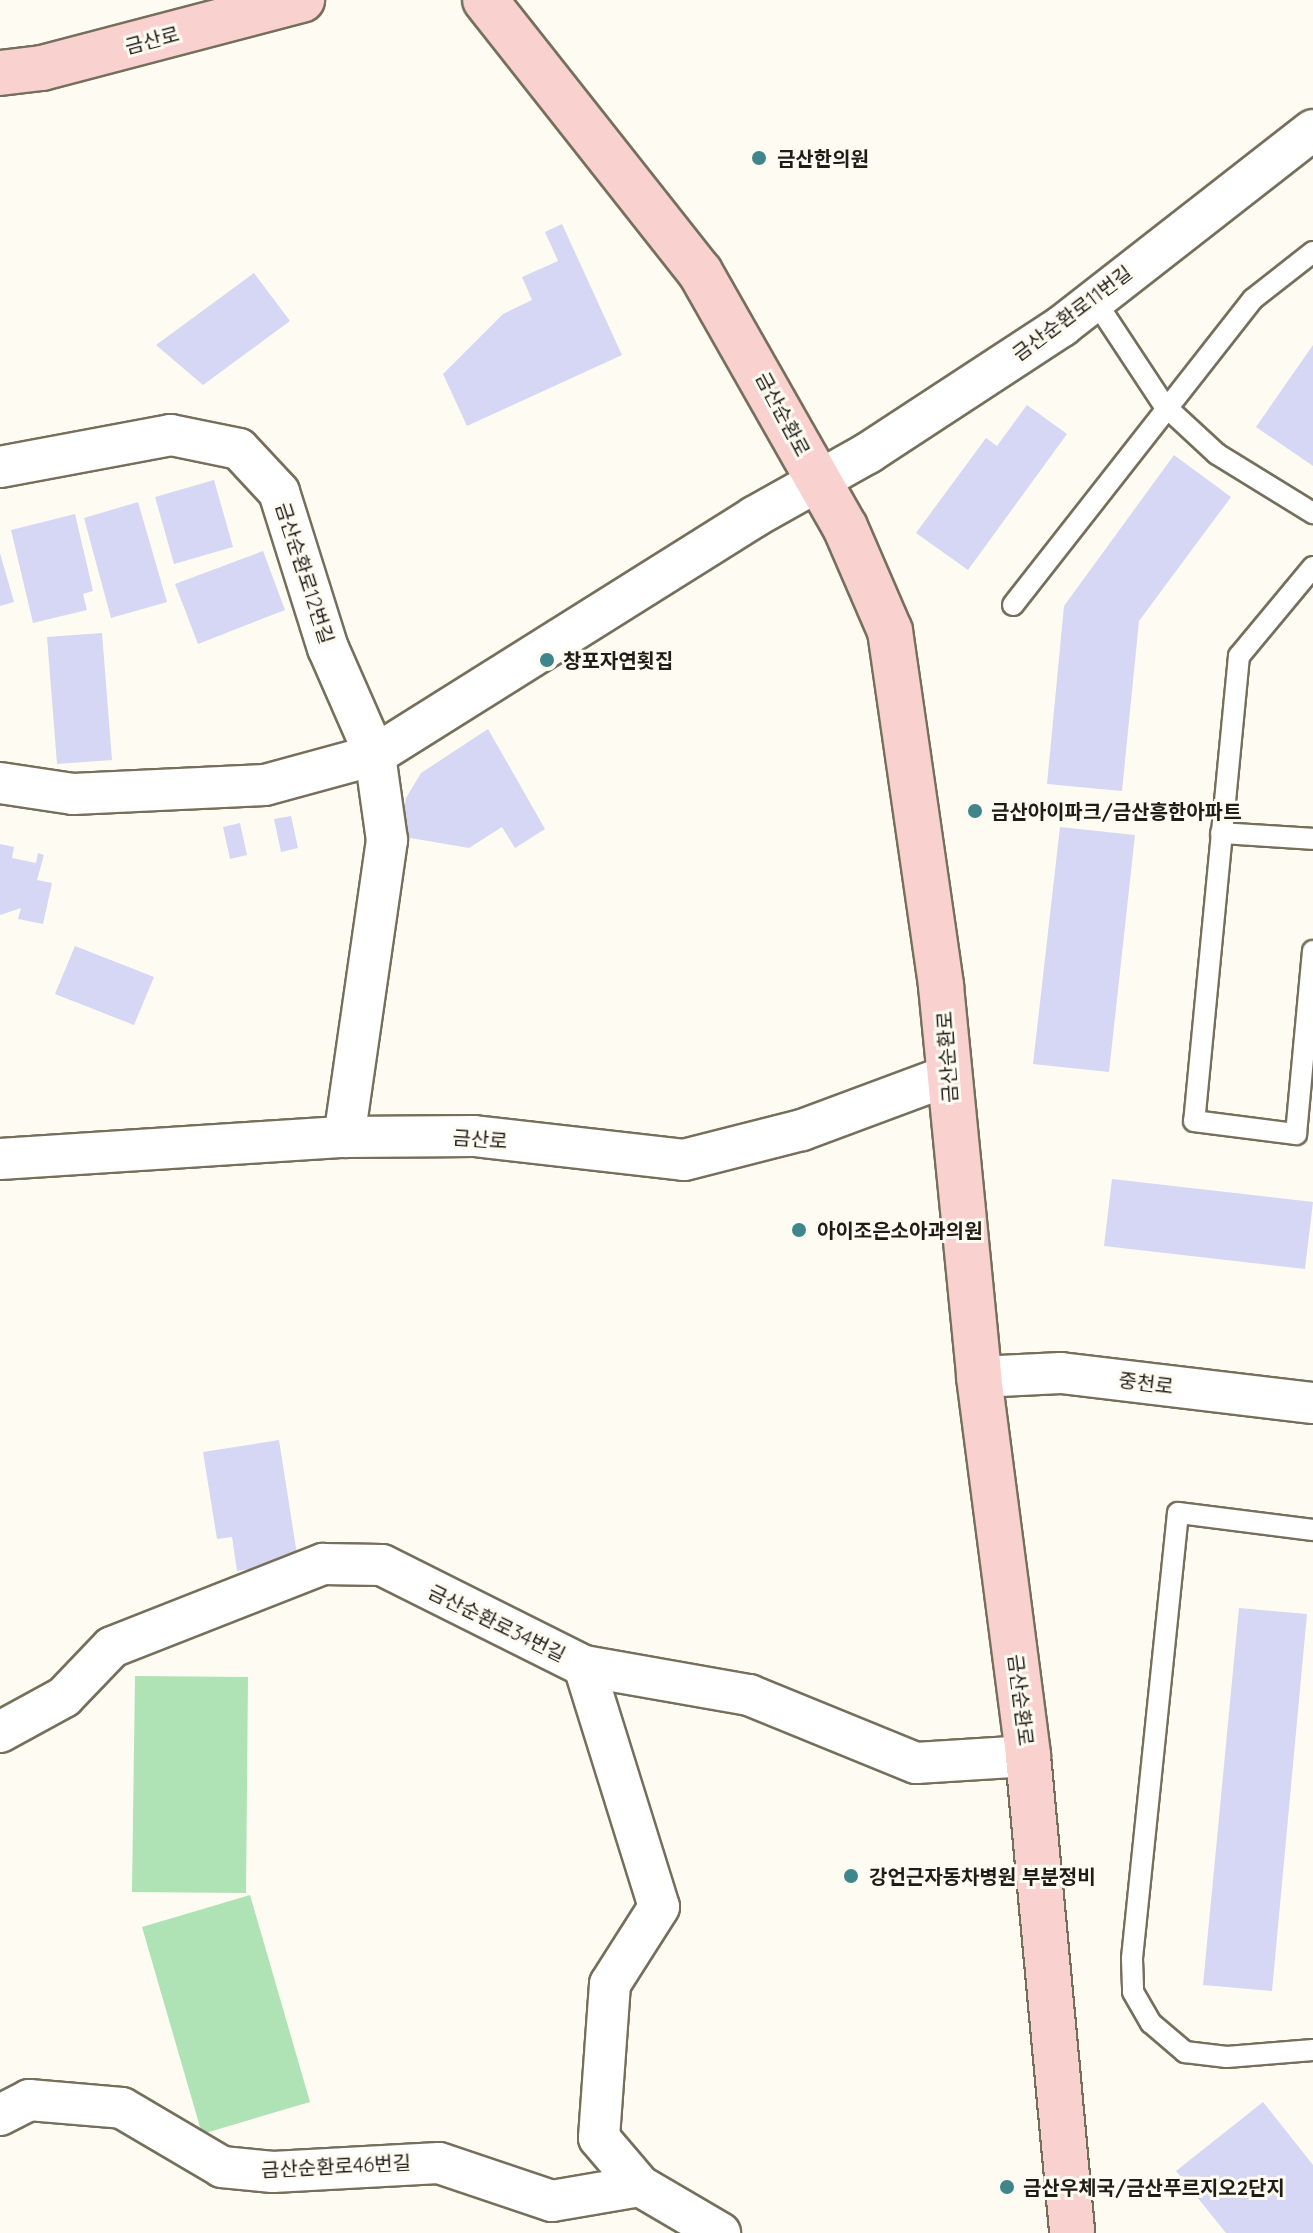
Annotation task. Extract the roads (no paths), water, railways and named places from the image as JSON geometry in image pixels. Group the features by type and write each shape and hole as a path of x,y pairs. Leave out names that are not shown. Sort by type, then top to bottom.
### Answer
{"street":[{"name":"금산로","path":"0,73 42,68 302,0"},
{"name":"금산순환로","path":"485,0 700,272 820,482 890,631 941,986 947,1076 979,1377 1028,1756 1072,2233"},
{"name":"금산순환로11번길","path":"820,482 1094,299 1313,130"},
{"name":"금산순환로12번길","path":"0,467 171,435 239,449 279,492 328,648 375,755 387,840 344,1137"},
{"path":"0,783 73,794 265,785 375,755 820,482"},
{"name":"금산로","path":"0,1159 344,1137 474,1136 684,1160 802,1130 947,1076"},
{"name":"중천로","path":"979,1377 1061,1373 1313,1403"},
{"name":"금산순환로34번길","path":"0,1732 64,1697 112,1647 323,1564 382,1565 584,1666 749,1695 916,1763 1028,1756"},
{"path":"584,1666 659,1907 610,1984 599,2138 640,2186 720,2233"},
{"name":"금산순환로46번길","path":"0,2115 29,2100 122,2108 222,2167 273,2172 439,2163 552,2201 640,2186"}],"lane":[{"path":"1013,605 1164,405 1253,299 1313,252"},
{"path":"1094,299 1164,405 1217,454 1313,513"},
{"path":"1313,567 1239,656 1194,1121 1296,1134 1313,951"},
{"path":"1221,833 1313,839"},
{"path":"1313,1530 1178,1513 1132,1959 1133,1992 1151,2023 1185,2052 1227,2057 1313,2050"}],"place":[{"name":"금산한의원","path":"759,158"},
{"name":"창포자연횟집","path":"547,660"},
{"name":"금산아이파크/금산흥한아파트","path":"975,811"},
{"name":"아이조은소아과의원","path":"799,1230"},
{"name":"강언근자동차병원 부분정비","path":"851,1876"},
{"name":"금산우체국/금산푸르지오2단지","path":"1007,2187"}]}
